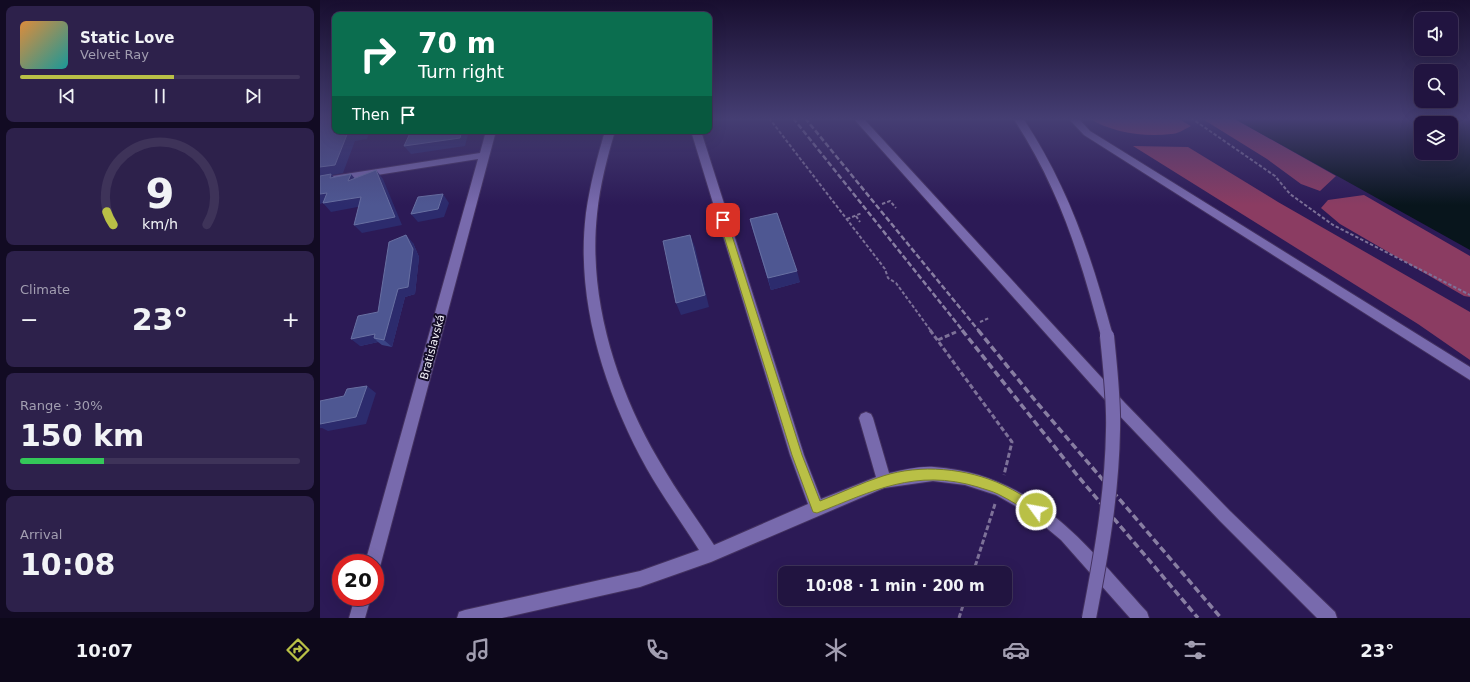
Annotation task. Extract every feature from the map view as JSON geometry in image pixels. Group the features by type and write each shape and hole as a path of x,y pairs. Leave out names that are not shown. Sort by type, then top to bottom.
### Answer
{"street":[{"name":"Bratislavská","path":"375,554 487,147"},
{"path":"605,147 601,157 590,223 592,285 603,351 624,408 652,463 712,554"},
{"path":"701,147 797,455 817,508"},
{"path":"884,147 1120,407 1225,516 1329,618"},
{"path":"1037,147 1064,198 1090,269 1107,336 1112,384 1113,442 1104,533 1089,618"},
{"path":"1109,147 1470,374"},
{"path":"320,181 485,154"},
{"path":"866,418 884,481"},
{"path":"465,618 640,579 712,554 817,508 884,481 910,476 933,474 965,478 1000,489 1036,510 1066,535 1141,618"},
{"path":"357,618 360,606"}],"path":[{"path":"792,147 885,269 888,278 896,283 1012,442 1004,475"},
{"path":"1234,147 1275,176 1290,194 1333,225 1470,295"},
{"path":"882,204 890,201 896,208"},
{"path":"847,219 862,213"},
{"path":"856,216 860,222"},
{"path":"980,322 989,318"},
{"path":"938,340 956,332"},
{"path":"975,566 995,502"},
{"path":"959,618 963,606"}],"shaded area":[{"path":"1134,147 1188,147 1278,202 1470,312 1470,360 1418,324"},
{"path":"1247,147 1284,147 1336,176 1320,191 1301,184"},
{"path":"1285,147 1414,147 1414,160 1458,160 1458,147 1470,147 1470,250"},
{"path":"1364,195 1470,256 1470,297 1464,296 1340,224 1321,208 1328,200"}],"building":[{"path":"320,147 342,147 335,165 320,167"},
{"path":"376,170 395,217 354,225 361,197 323,203 327,193 320,194 320,176 331,174 330,178 351,174 348,181"},
{"path":"443,194 438,209 411,214 418,197"},
{"path":"777,213 797,271 768,278 750,219"},
{"path":"406,235 413,249 408,287 398,289 384,340 374,338 375,334 351,339 358,316 378,312 389,242"},
{"path":"690,235 705,295 676,303 663,241"},
{"path":"367,386 356,417 320,424 320,401 344,396 347,389"}],"railway":[{"path":"816,147 963,331"},
{"path":"829,147 979,331"},
{"path":"962,330 1077,475 1198,618"},
{"path":"978,330 1038,404 1221,618"}],"route":[{"path":"723,220 797,455 817,508 884,481 910,476 933,474 965,478 1000,489 1036,510"}]}
